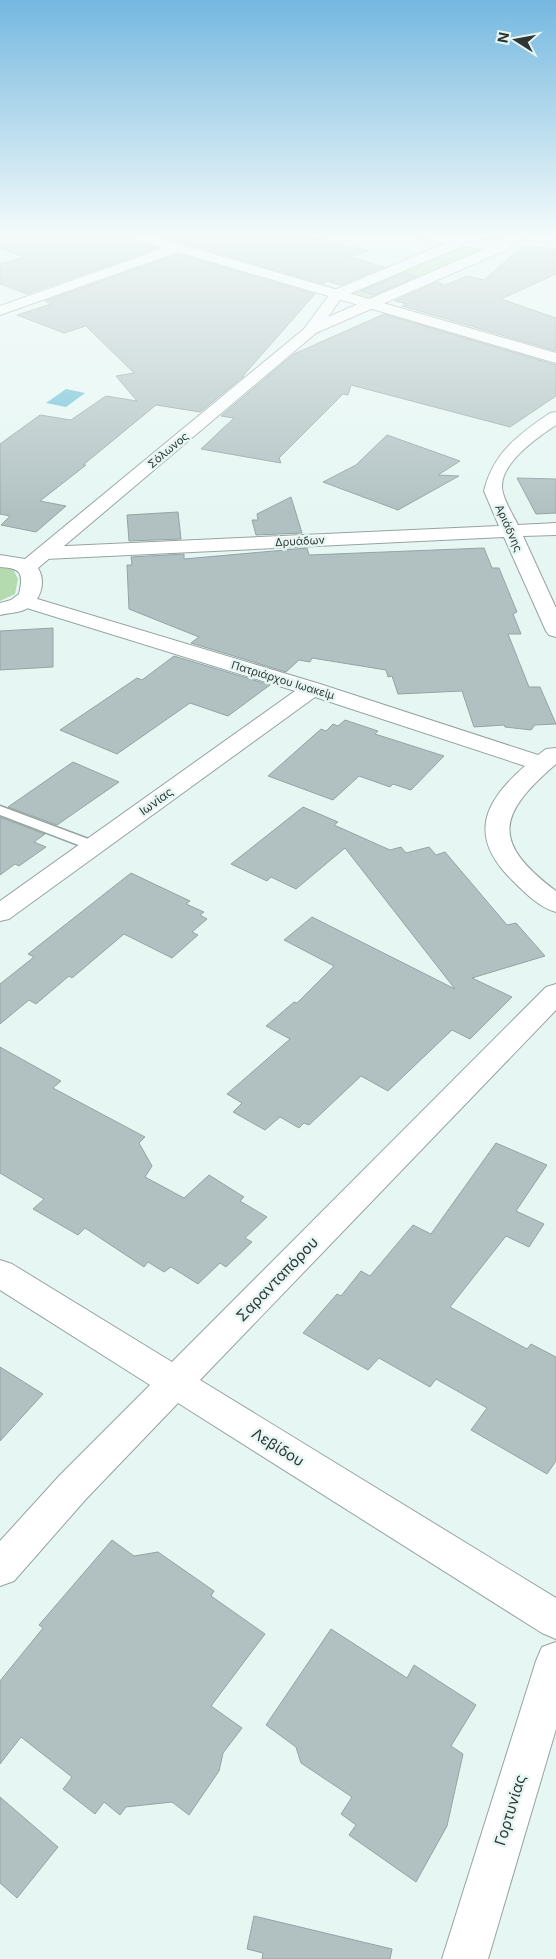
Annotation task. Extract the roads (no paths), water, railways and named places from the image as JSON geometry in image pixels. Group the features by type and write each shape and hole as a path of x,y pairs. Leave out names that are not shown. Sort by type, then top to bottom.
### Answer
{"street":[{"name":"Σόλωνος","path":"27,567 312,328"},
{"name":"Σόλωνος","path":"309,332 316,328"},
{"path":"455,328 556,358"},
{"name":"Αριάδνης","path":"556,417 522,441 502,460 496,473 492,491 556,631"},
{"name":"Δρυάδων","path":"45,553 556,529"},
{"path":"0,561 17,562 27,567 32,577 29,596 24,601 0,609"},
{"name":"Πατριάρχου Ιωακείμ","path":"24,601 312,689 549,758"},
{"name":"Ιωνίας","path":"0,913 312,689"},
{"path":"549,758 504,803 496,820 496,836 498,848 514,869 556,904"},
{"name":"Σαρανταπόρου","path":"0,1568 73,1487 556,993"},
{"name":"Λεβίδου","path":"0,1272 556,1620"},
{"name":"Γορτυνίας","path":"465,1959 556,1661"}],"lane":[{"path":"0,810 94,846"}],"water":[{"path":"66,389 85,393 66,407 46,403"}]}
